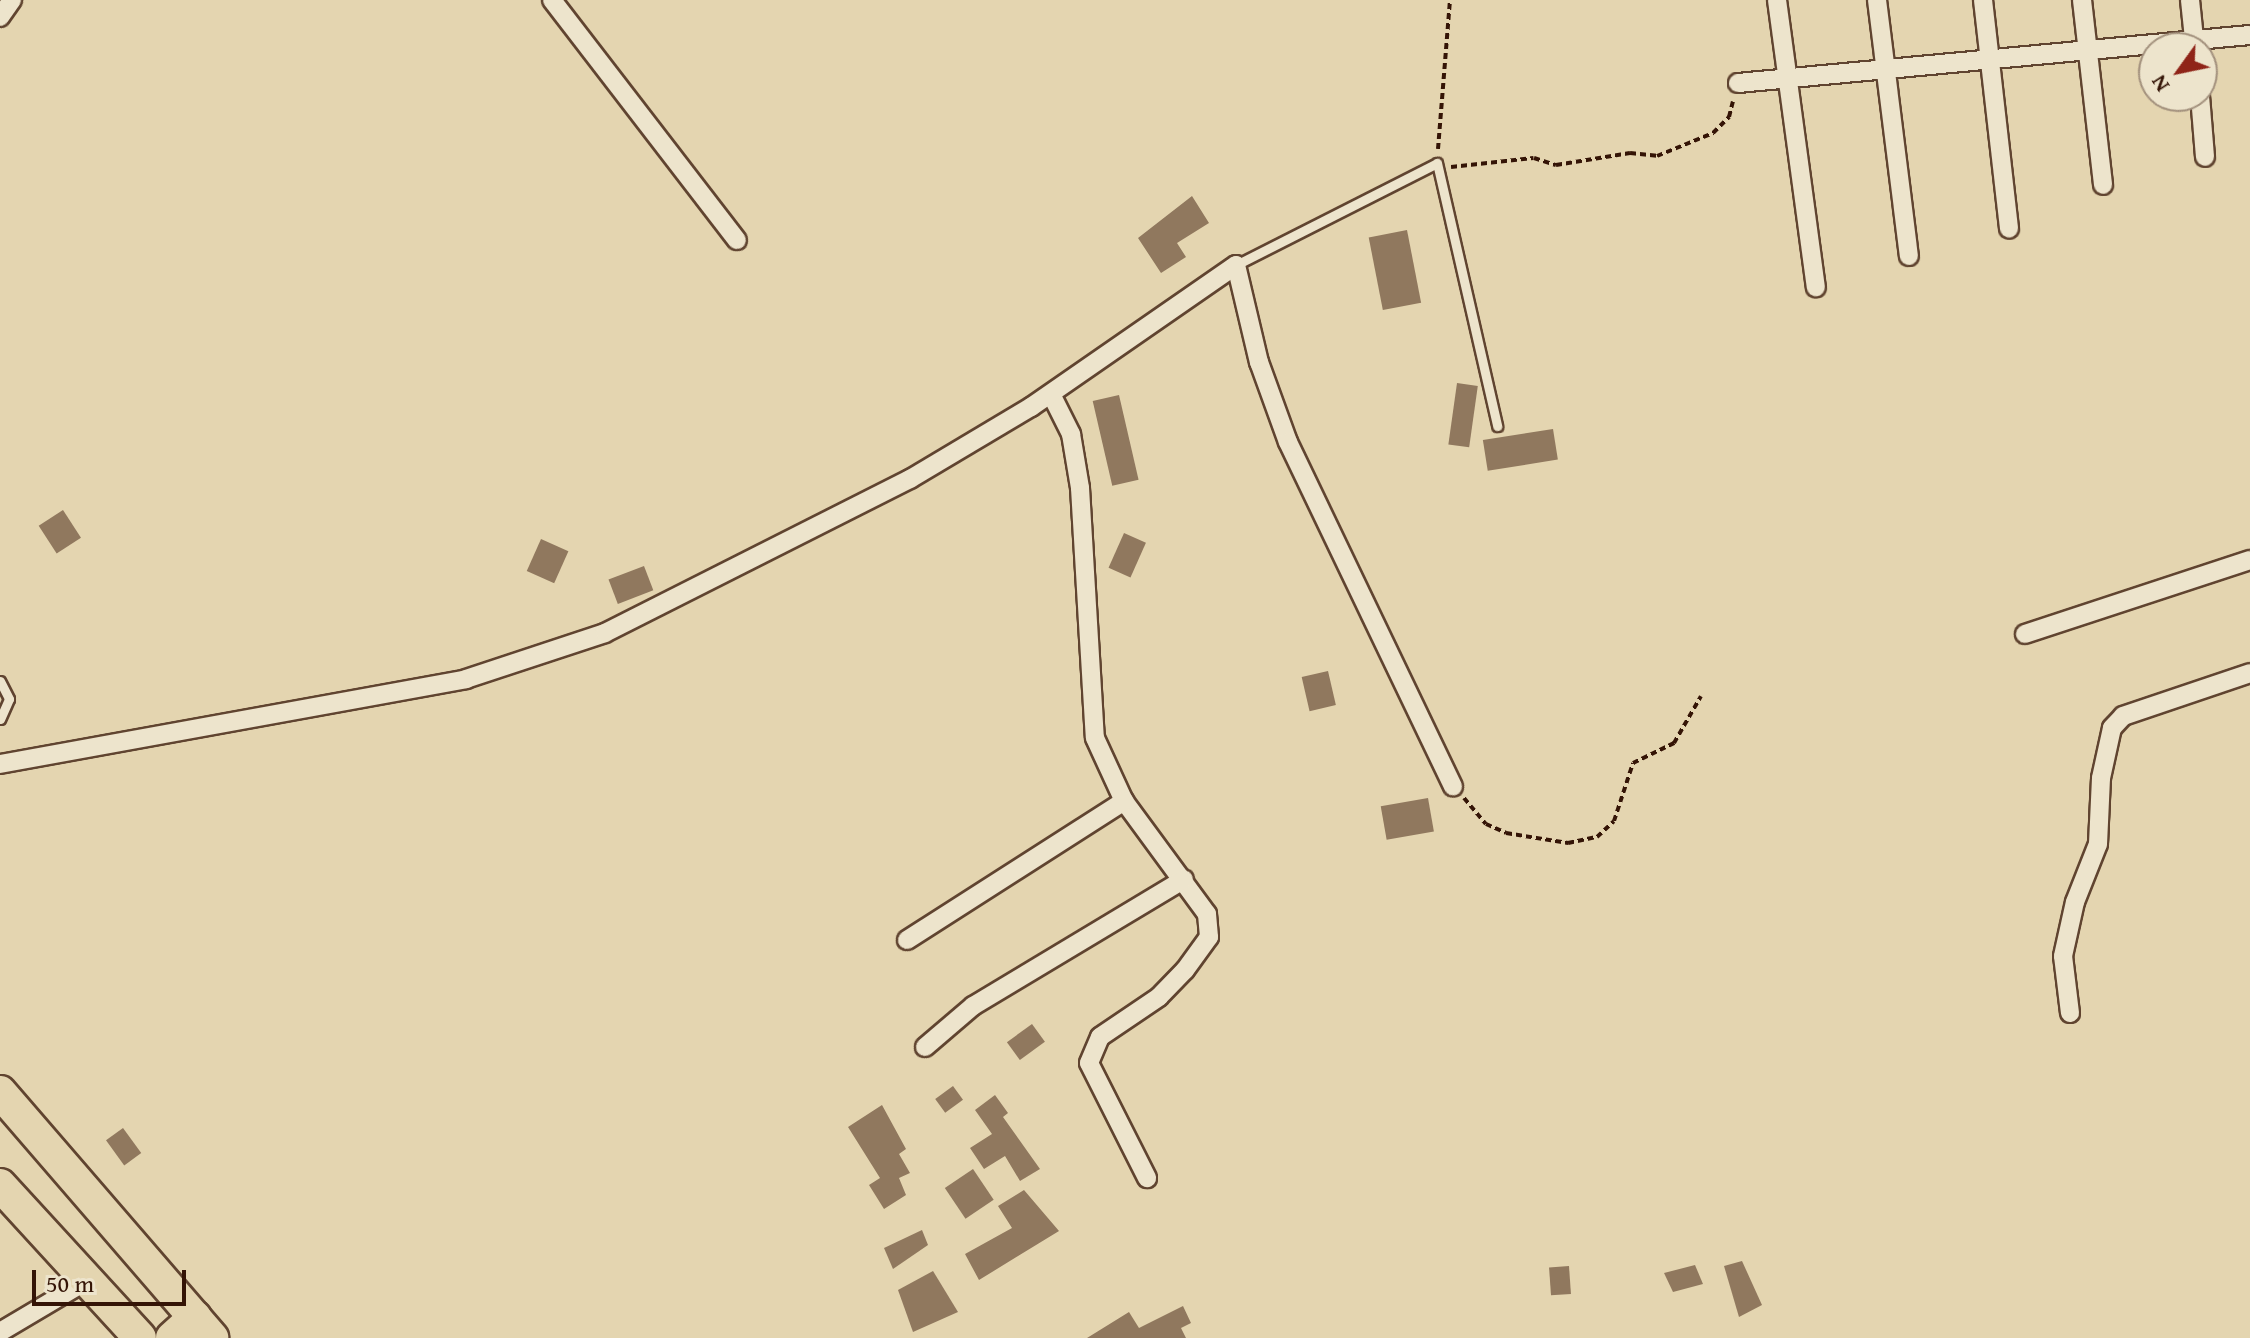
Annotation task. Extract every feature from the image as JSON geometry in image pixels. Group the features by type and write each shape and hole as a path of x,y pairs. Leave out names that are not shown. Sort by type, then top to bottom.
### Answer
{"highway":[{"path":"0,1092 193,1331"},
{"path":"0,1185 140,1338"}],"street":[{"path":"0,17 12,0"},
{"path":"552,0 737,240"},
{"path":"1777,0 1816,287"},
{"path":"1877,0 1889,73 1909,256"},
{"path":"1983,0 2009,229"},
{"path":"2082,0 2103,185"},
{"path":"2190,0 2194,32"},
{"path":"2218,40 2250,35"},
{"path":"1738,83 1787,82 2138,48"},
{"path":"2201,112 2205,157"},
{"path":"0,764 125,737 373,699 568,648 744,566 910,479 1051,394 1236,265 1263,375 1288,442 1453,786"},
{"path":"1051,394 1071,434 1080,488 1095,738 1124,801 1207,914 1209,937 1159,997 1100,1037 1089,1063 1147,1178"},
{"path":"2025,634 2250,560"},
{"path":"2070,1013 2063,956 2075,902 2098,844 2101,778 2112,728 2123,716 2250,673"},
{"path":"907,940 1124,801"},
{"path":"925,1047 973,1006 1184,879"},
{"path":"0,1332 86,1281"}],"lane":[{"path":"1236,265 1437,163 1497,426"},
{"path":"0,681 9,699 0,719"}],"path":[{"path":"1450,0 1437,163 1457,168 1534,158 1556,165 1630,153 1657,156 1713,133 1729,117 1738,83"},
{"path":"1453,786 1492,828 1568,843 1597,837 1614,821 1633,763 1674,743 1701,696"}],"building":[{"path":"1192,196 1209,223 1177,243 1186,257 1161,273 1138,238"},
{"path":"1407,230 1421,303 1383,310 1369,237"},
{"path":"1457,383 1478,386 1469,447 1448,444"},
{"path":"1119,395 1139,480 1112,486 1093,401"},
{"path":"1553,429 1558,460 1488,471 1483,440"},
{"path":"63,510 81,538 57,553 39,526"},
{"path":"1124,533 1146,543 1130,577 1109,568"},
{"path":"541,539 568,551 554,583 527,571"},
{"path":"644,566 653,590 618,604 609,580"},
{"path":"1328,671 1336,705 1310,711 1302,677"},
{"path":"1428,798 1434,831 1387,840 1381,806"},
{"path":"1032,1024 1045,1042 1020,1060 1007,1042"},
{"path":"953,1086 963,1100 945,1113 935,1099"},
{"path":"995,1095 1008,1113 1003,1117 1040,1169 1020,1181 1005,1156 984,1169 970,1148 992,1134 975,1110"},
{"path":"882,1105 906,1149 899,1154 910,1173 899,1178 906,1195 884,1209 869,1185 880,1178 848,1127"},
{"path":"123,1128 141,1153 124,1165 106,1140"},
{"path":"973,1169 994,1200 966,1219 945,1188"},
{"path":"1024,1190 1059,1231 979,1280 965,1254 1012,1228 998,1206"},
{"path":"922,1230 928,1245 893,1269 884,1248"},
{"path":"1742,1261 1762,1305 1739,1317 1724,1266"},
{"path":"1695,1265 1703,1284 1673,1292 1664,1273"},
{"path":"1569,1266 1571,1294 1551,1295 1549,1267"},
{"path":"933,1271 958,1312 913,1332 898,1290"},
{"path":"1183,1306 1191,1323 1181,1328 1186,1338 1087,1338 1129,1312 1139,1328"}]}
